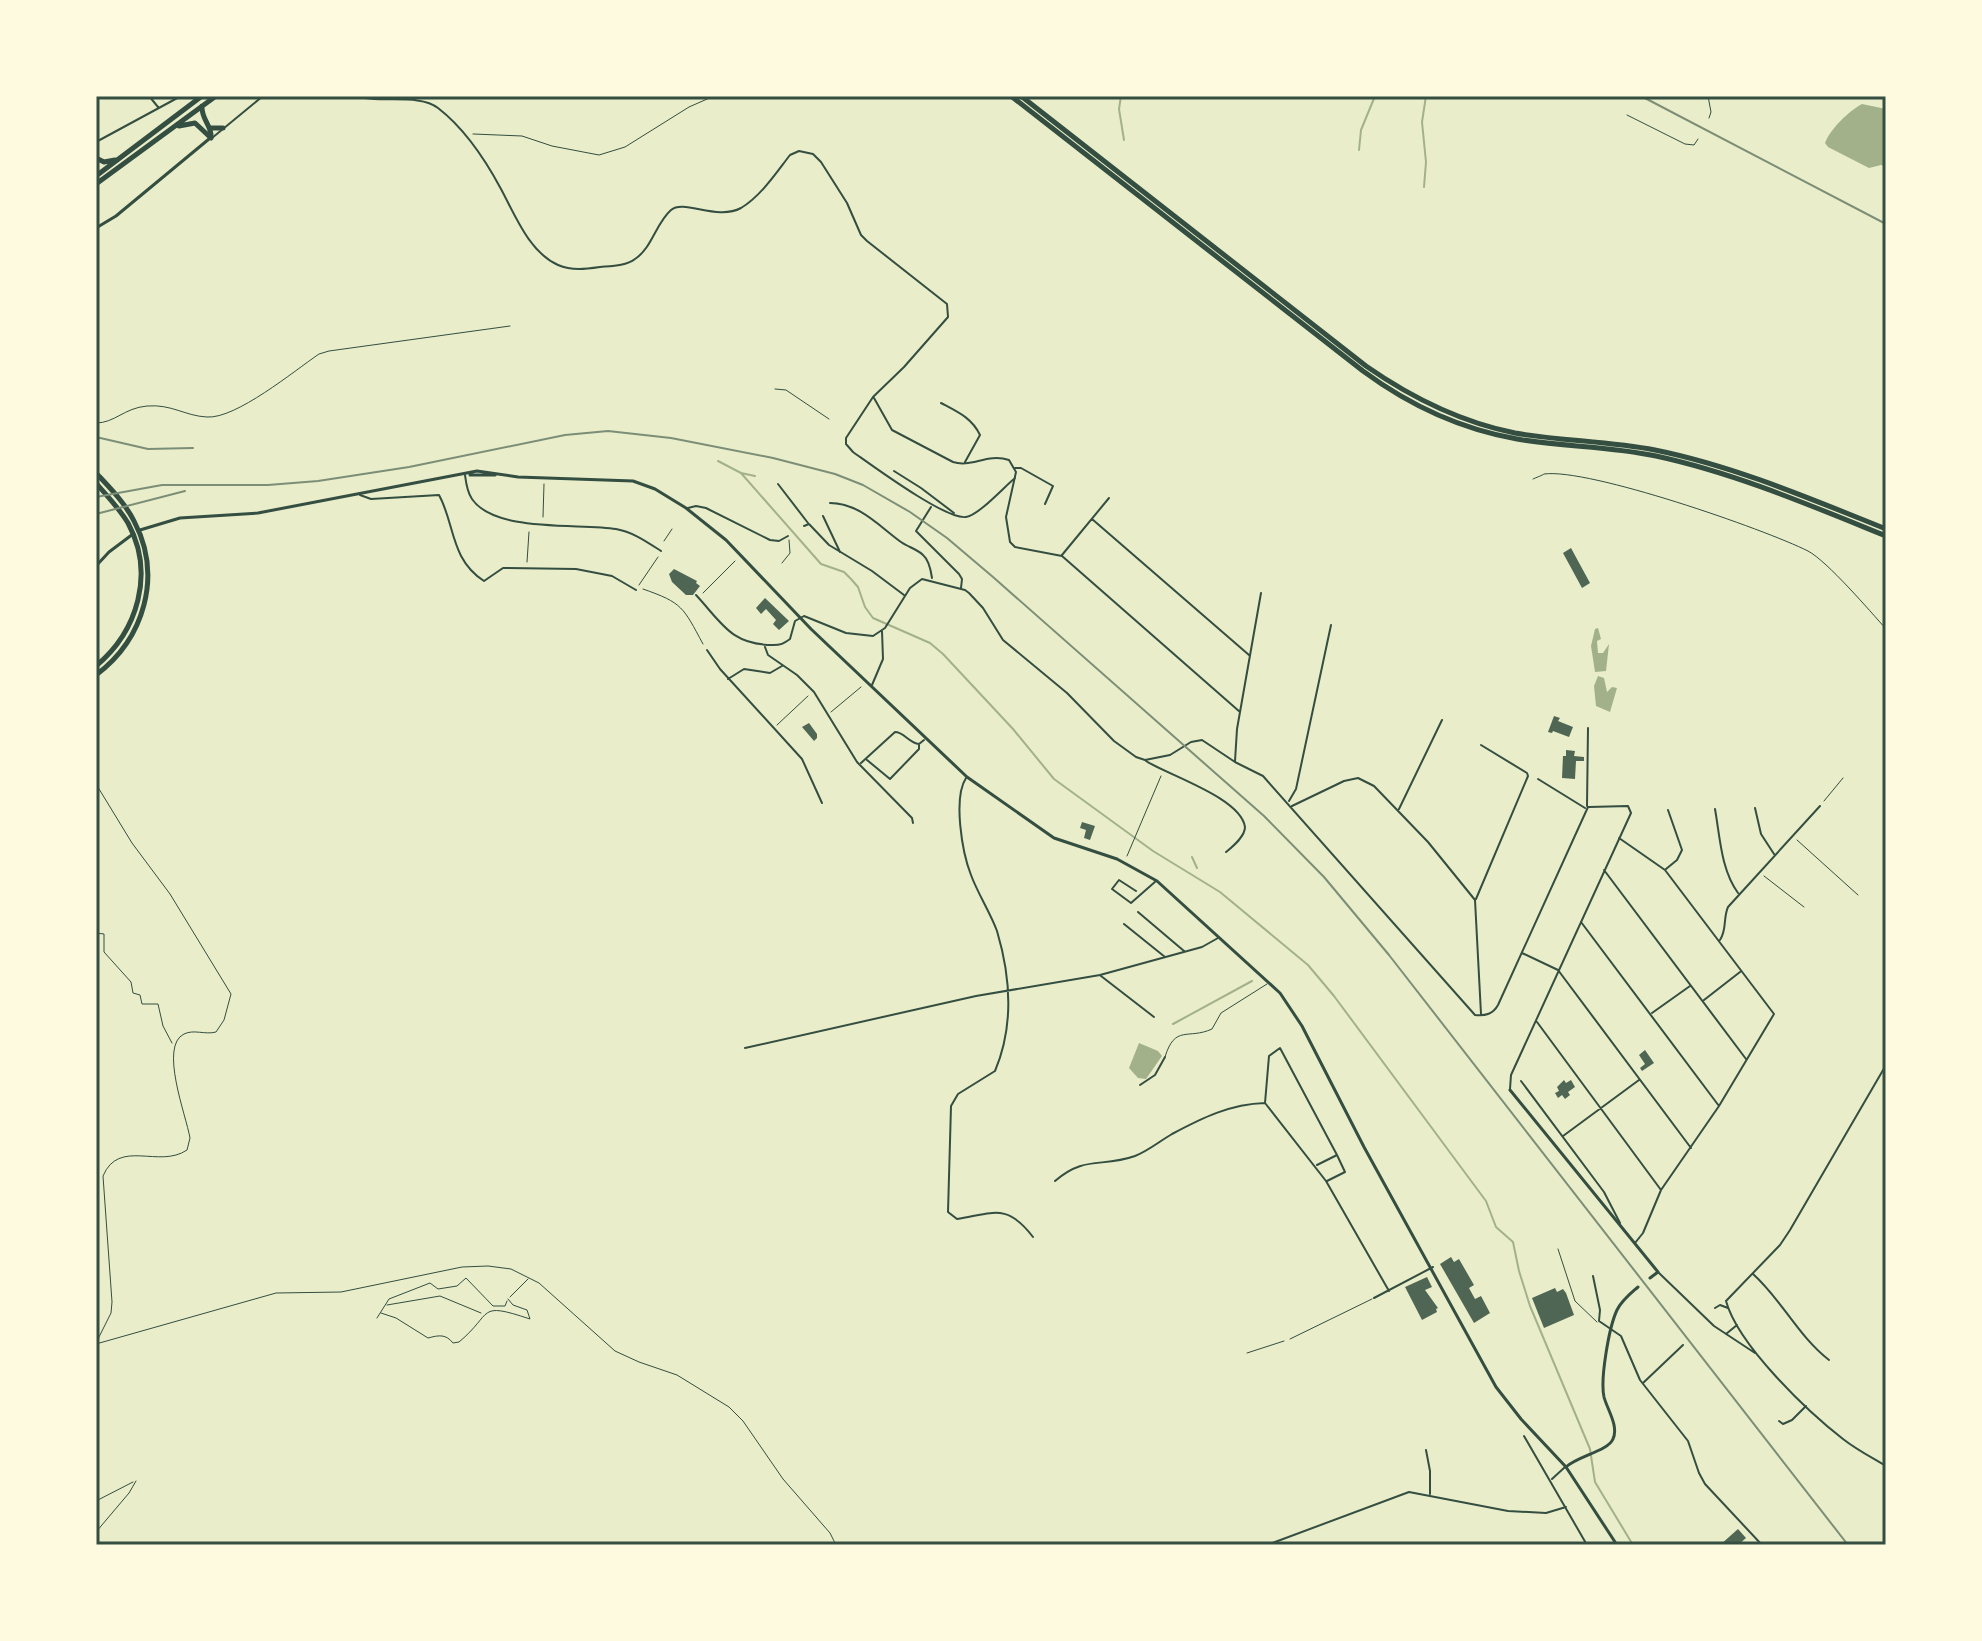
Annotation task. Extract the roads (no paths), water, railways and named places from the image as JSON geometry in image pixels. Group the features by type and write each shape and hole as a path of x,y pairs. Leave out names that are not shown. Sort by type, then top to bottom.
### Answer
{"highway":[{"path":"96,176 202,96"},
{"path":"96,184 216,96"},
{"path":"1011,96 1363,371 1425,410 1469,428 1516,439 1621,450 1679,462 1777,494 1886,536"},
{"path":"1021,96 1366,366 1428,404 1471,421 1517,433 1624,445 1680,456 1778,488 1886,529"},
{"path":"202,106 203,119 210,128 211,138"},
{"path":"171,129 195,123 211,138"},
{"path":"210,128 223,128"},
{"path":"96,158 104,162 120,158"},
{"path":"96,473 134,520 147,560 147,588 138,623 122,652 96,675"},
{"path":"96,483 120,511 133,534 141,577 131,623 115,648 96,666"}],"main road":[{"path":"96,228 116,216 211,138"},
{"path":"96,566 126,538 168,520 243,515 466,475 633,481 655,489 687,508 727,542 800,617 967,777 1054,838 1117,859 1157,881 1269,983 1294,1012 1364,1147 1503,1397 1566,1467 1617,1545"},
{"path":"1510,1090 1658,1272 1650,1278"},
{"path":"1566,1467 1588,1453 1606,1448 1614,1437 1615,1429 1603,1386 1619,1307 1638,1287"}],"street":[{"path":"149,96 159,108"},
{"path":"96,142 181,96"},
{"path":"211,138 263,96"},
{"path":"355,96 376,100 416,100 437,107 488,167 532,243 550,261 583,269 618,265 635,259 671,210 677,207 717,214 739,209 759,193 790,155 799,151 813,154 847,203 861,235 947,304 948,310 948,317 873,397 846,438 849,449 918,494 930,508 958,516 974,514 1015,478"},
{"path":"873,397 892,430 953,462 998,457 1009,460 1015,478 1006,517 1010,542 1015,547 1062,556 1240,712"},
{"path":"941,403 970,419 979,432 965,463"},
{"path":"1014,468 1021,468 1053,486 1045,504"},
{"path":"894,471 958,516"},
{"path":"466,475 472,499 487,512 536,525 621,530 661,551"},
{"path":"778,484 809,524 840,553 872,571 905,596"},
{"path":"359,494 371,499 439,495 459,552 484,581 503,568 576,569 612,576 636,590"},
{"path":"1062,556 1109,498"},
{"path":"830,503 870,517 906,546 922,553 927,559 933,581"},
{"path":"687,508 706,508 770,540 779,541 788,537"},
{"path":"930,508 918,525 917,534 959,574 961,588"},
{"path":"823,516 840,553"},
{"path":"1092,519 1249,655"},
{"path":"804,526 809,524"},
{"path":"698,594 735,638 765,646 781,645 788,641 800,617 853,635 873,636 884,630 916,582 933,581 961,588 983,608 1003,640 1067,693 1114,741 1163,772 1211,791 1231,806 1245,826 1226,852"},
{"path":"1235,762 1240,712 1261,593"},
{"path":"1289,802 1296,789 1331,625"},
{"path":"871,686 883,659 884,630"},
{"path":"765,646 764,651 768,655 797,675 814,692 845,745 912,818 913,823"},
{"path":"707,650 728,679 802,759 822,803"},
{"path":"728,679 744,669 770,673 783,665"},
{"path":"1398,810 1442,720"},
{"path":"1145,760 1170,755 1191,742 1208,742 1235,762 1263,776 1475,1015 1481,1016 1494,1012 1587,808 1588,728"},
{"path":"860,763 895,732 919,744"},
{"path":"867,760 890,779 926,738"},
{"path":"1481,745 1528,776 1475,900 1481,1016"},
{"path":"967,777 958,801 969,869 997,931 1009,990 1008,1025 995,1071 958,1094 951,1106 949,1215 957,1219 996,1212 1021,1221 1033,1237"},
{"path":"1292,806 1344,781 1358,778 1368,781 1398,810 1475,900"},
{"path":"1510,1090 1511,1075 1604,869 1629,821 1631,809 1628,806 1587,808 1538,779"},
{"path":"1719,940 1724,934 1725,913 1739,894 1820,806"},
{"path":"1755,808 1761,834 1775,854"},
{"path":"1715,809 1730,882 1739,894"},
{"path":"1665,870 1677,860 1682,850 1668,810"},
{"path":"1619,838 1665,870 1774,1014 1719,1106 1661,1190 1643,1233 1634,1243"},
{"path":"1604,869 1746,1059"},
{"path":"1136,891 1119,880 1112,889 1131,903 1157,881"},
{"path":"1138,912 1185,952"},
{"path":"1581,921 1719,1106"},
{"path":"1124,924 1166,957"},
{"path":"745,1048 1009,990 1100,975 1208,945 1219,938"},
{"path":"1521,953 1558,970 1691,1148"},
{"path":"1702,1001 1741,971"},
{"path":"1100,975 1154,1017"},
{"path":"1651,1014 1690,986"},
{"path":"1537,1021 1661,1190"},
{"path":"1326,1181 1345,1172 1282,1049 1277,1048 1269,1056 1265,1103 1290,1139 1326,1181 1389,1291"},
{"path":"1140,1085 1155,1075 1165,1057"},
{"path":"1886,1065 1780,1245 1728,1298 1729,1309 1757,1354 1849,1444 1886,1466"},
{"path":"1562,1137 1640,1079"},
{"path":"1521,1081 1613,1205 1621,1228"},
{"path":"1055,1181 1080,1164 1118,1160 1139,1154 1204,1117 1227,1108 1265,1103"},
{"path":"1315,1166 1337,1155"},
{"path":"1374,1298 1433,1267"},
{"path":"1658,1272 1725,1335 1757,1354"},
{"path":"1752,1273 1773,1292 1813,1349 1829,1360"},
{"path":"1593,1276 1600,1310 1599,1321 1618,1332 1623,1339 1642,1384 1688,1441 1699,1473 1708,1487 1762,1545"},
{"path":"1715,1308 1720,1305 1729,1309"},
{"path":"1725,1335 1738,1324"},
{"path":"1642,1384 1683,1345"},
{"path":"1779,1421 1783,1424 1792,1420 1807,1405"},
{"path":"1524,1436 1587,1545"},
{"path":"1426,1450 1430,1495"},
{"path":"1551,1480 1566,1467"},
{"path":"1267,1545 1409,1492 1480,1508 1525,1513 1552,1513 1566,1507"},
{"path":"1339,1520 1341,1525"}],"lane":[{"path":"1708,96 1709,118"},
{"path":"1627,115 1677,137 1685,144 1694,145 1698,139"},
{"path":"96,423 111,421 132,408 158,405 203,417 221,416 267,391 319,354 510,326"},
{"path":"782,563 791,551 788,537"},
{"path":"1165,1057 1168,1044 1181,1033 1212,1029 1221,1013 1269,983"},
{"path":"1558,1249 1575,1301 1583,1311 1599,1321"},
{"path":"1290,1339 1374,1298"}],"waterway":[{"path":"1121,96 1119,109 1124,140"},
{"path":"1359,150 1361,130 1375,96"},
{"path":"1424,187 1426,162 1422,122 1426,96"},
{"path":"718,461 741,473 821,564 844,572 851,579 873,618 930,643 943,654 1013,729 1054,779 1153,851 1220,892 1308,965 1486,1201 1496,1227 1513,1242 1530,1306 1590,1449 1595,1482 1633,1545"},
{"path":"741,473 755,476"},
{"path":"1192,857 1197,868"},
{"path":"1173,1024 1252,981"}],"railway":[{"path":"1641,96 1886,224"},
{"path":"96,497 162,485 268,485 318,481 409,467 565,435 608,431 671,438 835,474 863,485 910,512 993,577 1264,816 1324,877 1389,955 1848,1545"},
{"path":"96,437 148,449 193,448"},
{"path":"96,514 185,491"}]}
